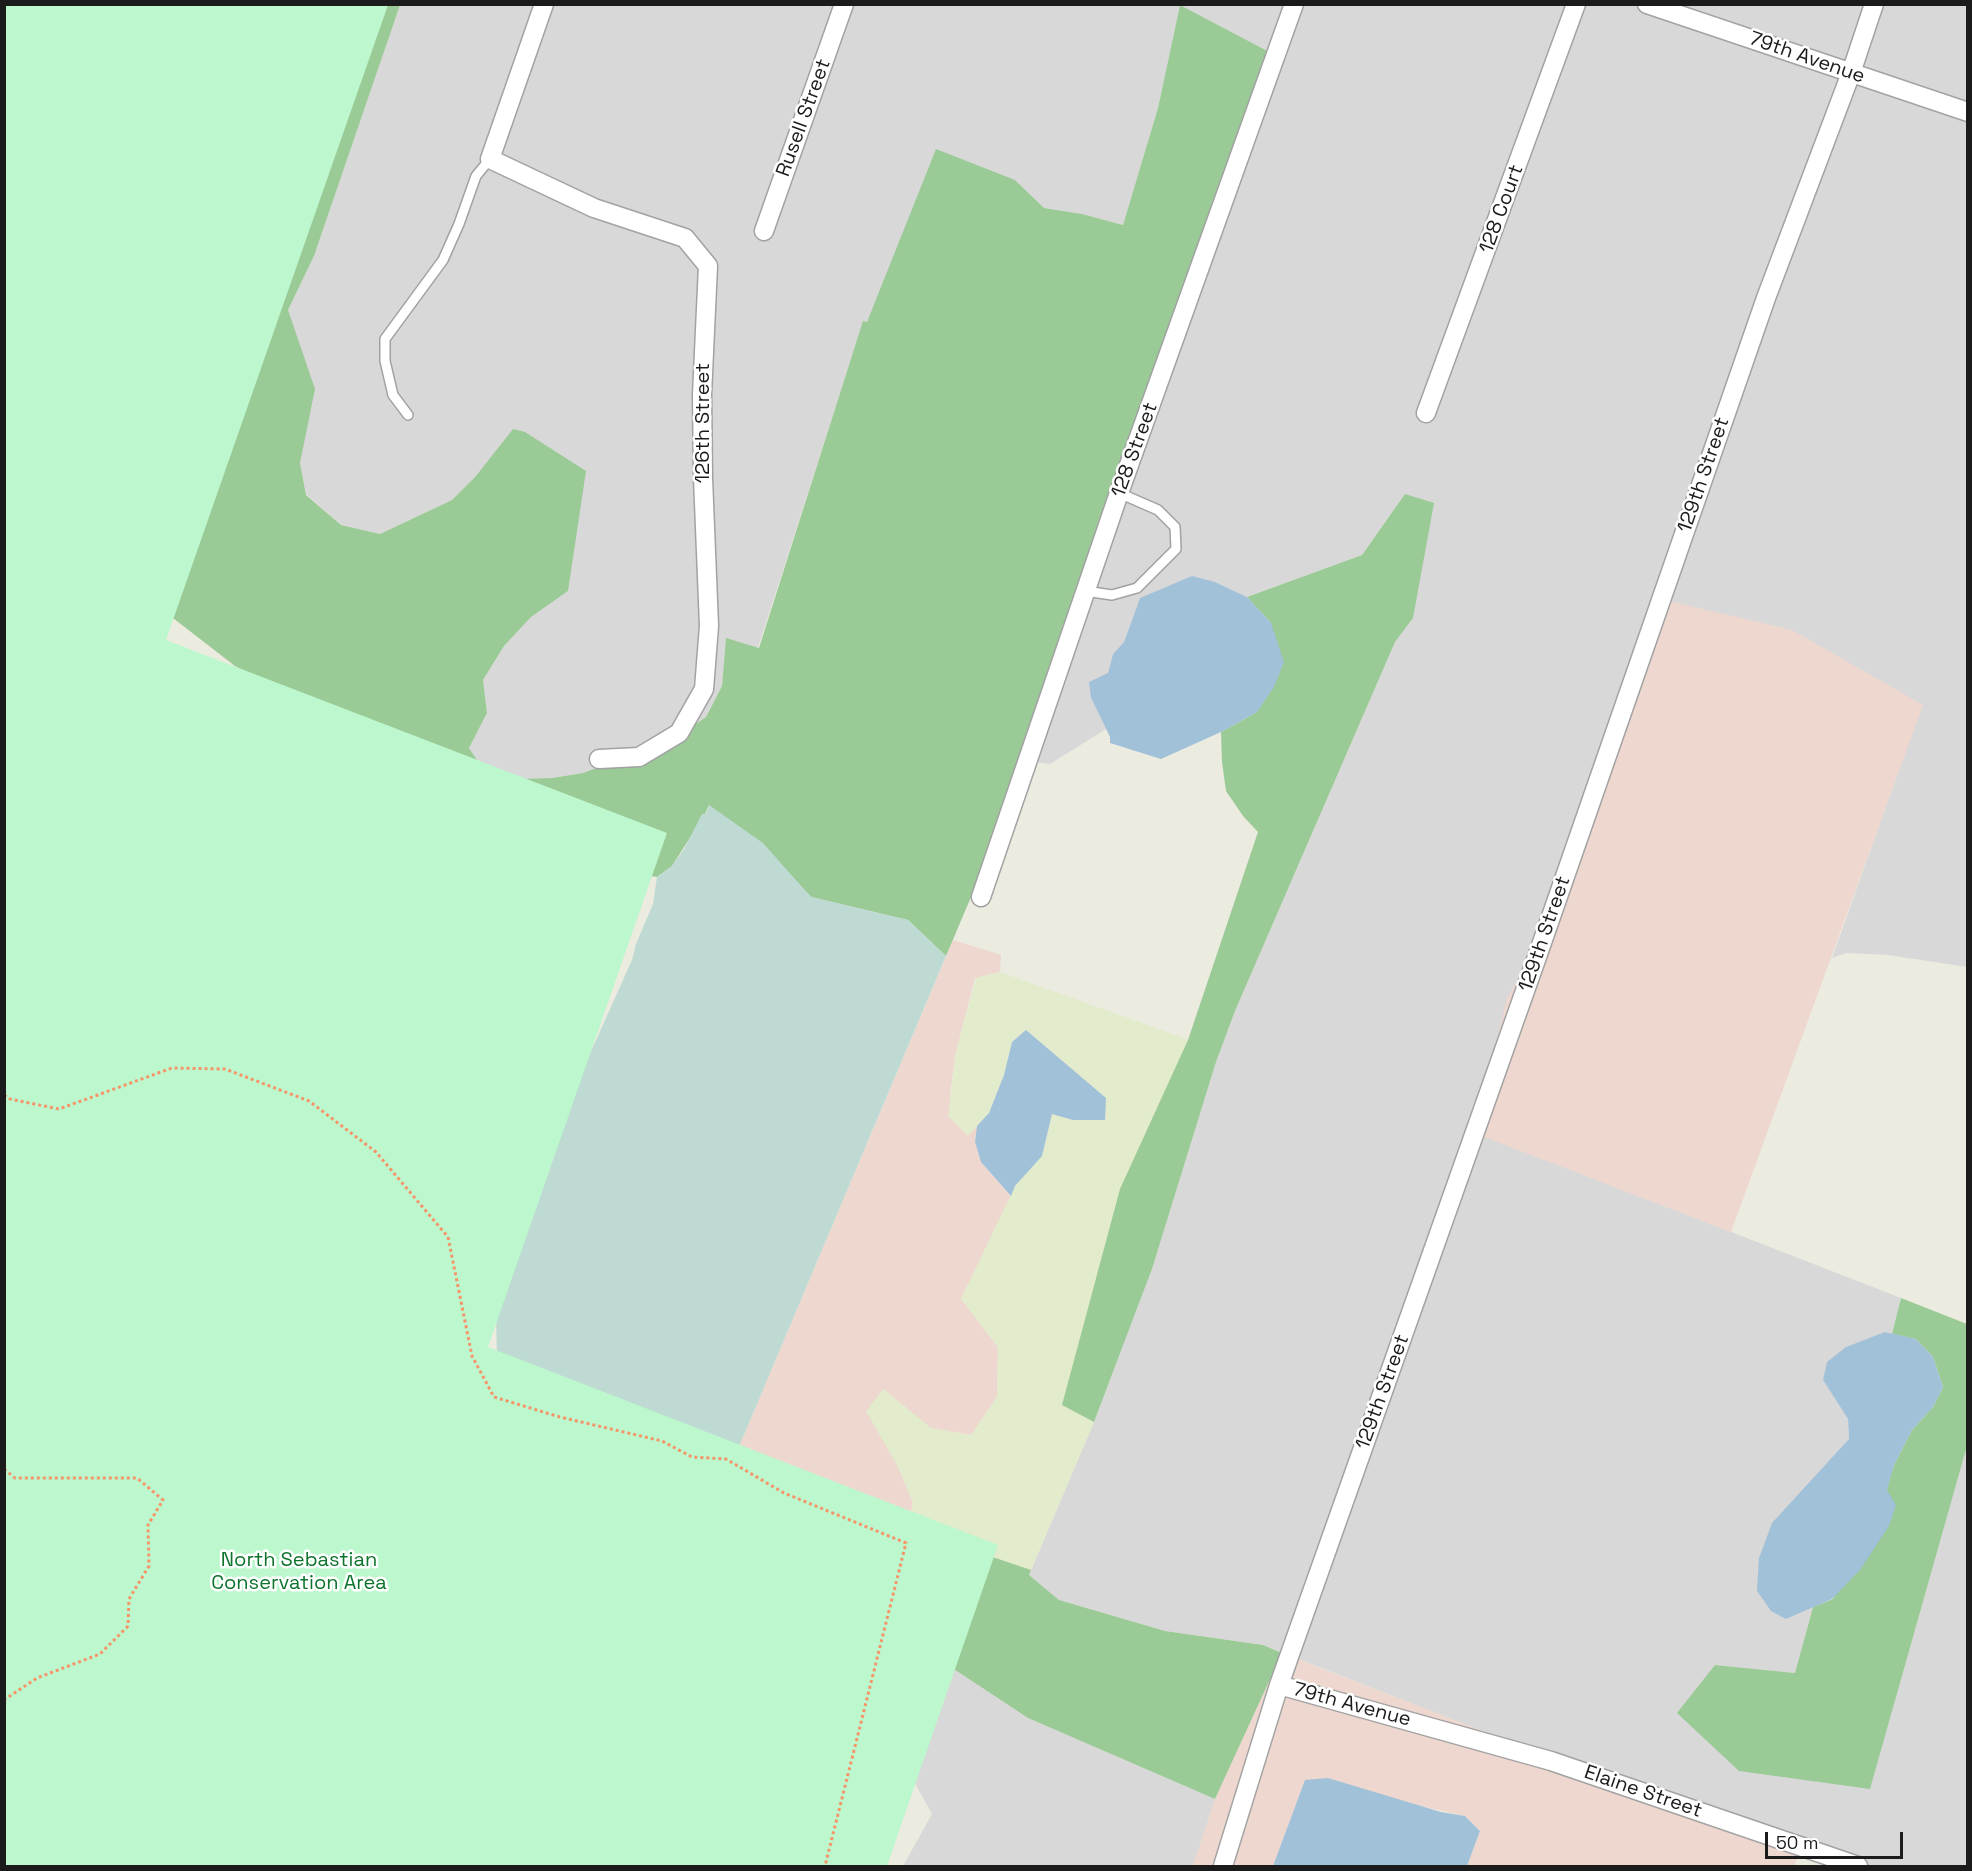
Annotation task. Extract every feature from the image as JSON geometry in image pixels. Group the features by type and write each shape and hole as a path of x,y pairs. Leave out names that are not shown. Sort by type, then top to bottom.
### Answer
{"street":[{"path":"490,159 544,4"},
{"name":"Rusell Street","path":"764,231 844,4"},
{"name":"128 Street","path":"981,897 1119,493 1294,4"},
{"name":"128 Court","path":"1426,413 1576,4"},
{"name":"79th Avenue","path":"1647,4 1968,112"},
{"name":"129th Street","path":"1223,1866 1279,1685 1537,957 1766,298 1875,4"},
{"name":"126th Street","path":"490,159 594,208 685,238 708,266 702,394 709,626 704,689 679,733 639,758 599,759"},
{"name":"79th Avenue","path":"1279,1685 1426,1726"},
{"name":"Elaine Street","path":"1426,1726 1551,1761 1858,1866"}],"lane":[{"path":"408,416 393,395 385,362 385,339 443,260 476,176 490,159"},
{"path":"1085,591 1112,595 1137,588 1176,549 1174,527 1158,510 1119,493"}],"path":[{"path":"4,1095 10,1099 59,1109 172,1068 225,1069 309,1101 376,1152 448,1237 472,1356 494,1397 560,1417 662,1441 692,1457 726,1459 784,1494 906,1543 825,1866"},
{"path":"4,1469 15,1478 137,1478 163,1500 148,1525 149,1566 129,1599 128,1626 100,1654 37,1678 4,1700"}],"shaded area":[{"path":"400,5 1180,5 1158,108 1123,225 1082,214 1044,208 1015,180 866,322 863,322 758,648 726,639 722,686 706,717 682,733 583,773 552,778 519,779 487,776 469,748 487,713 483,680 504,646 531,617 568,591 476,476 452,500 380,534 341,525 306,494 300,463 306,429 288,310 314,256"},
{"path":"1180,5 1967,5 1967,967 1888,955 1846,953 1832,958 1922,705 1474,1132 1901,1298 1892,1334 1885,1332 1823,1380 1848,1419 1849,1439 1786,1619 1813,1607 1795,1673 1715,1665 1870,1788 1967,1446 1967,1866 1826,1866 1263,1645 1165,1631 1059,1600 1029,1575 1094,1422 1152,1269 1216,1062 1235,1011 1395,642 1413,618 1405,494 1362,555 1247,597 1215,582 1164,589 1140,598 1124,642 1113,654 1108,673 1091,698 1106,729 1050,764 1026,761 1139,450 1155,420 1222,223 1275,55"},
{"path":"1192,576 1215,582 1247,597 1271,623 1284,662 1274,687 1257,712 1221,732 1161,759 1110,743 1110,737 1091,698 1089,682 1108,673 1113,654 1124,642 1140,598"},
{"path":"1652,597 1792,630 1923,705 1731,1232 1474,1133 1507,998 1533,954"},
{"path":"709,805 763,843 811,897 908,920 946,956 730,1468 498,1395 496,1318 527,1194 632,960 636,944 653,904 657,877 672,866 684,849 702,814 706,814"},
{"path":"953,940 1001,955 1000,972 975,978 956,1052 950,1094 968,1135 977,1126 975,1142 981,1162 1011,1196 961,1299 998,1347 997,1397 971,1435 931,1428 883,1389 898,1467 913,1502 908,1528 730,1468"},
{"path":"1026,1030 1106,1098 1105,1120 1073,1120 1052,1114 1042,1156 1015,1186 1011,1196 981,1162 975,1142 977,1126 989,1113 1004,1075 1012,1042"},
{"path":"1885,1332 1916,1339 1933,1357 1943,1387 1933,1407 1912,1430 1894,1465 1887,1490 1896,1505 1889,1526 1860,1570 1832,1599 1786,1619 1771,1611 1757,1591 1759,1558 1772,1523 1849,1439 1848,1419 1823,1380 1827,1362 1846,1347"},
{"path":"890,1627 1028,1718 1215,1799 1193,1866 903,1866 932,1814 863,1690"},
{"path":"1282,1653 1800,1851 1794,1866 1467,1866 1480,1831 1465,1816 1305,1780 1273,1866 1193,1866 1215,1799"},
{"path":"1328,1778 1441,1812 1465,1816 1480,1831 1467,1866 1273,1866 1305,1780"}],"green space":[{"name":"North Sebastian Conservation Area","path":"5,4 388,5 166,640 667,833 488,1347 998,1545 887,1866 5,1866"},
{"path":"5,5 400,5 314,256 288,310 315,389 300,463 306,495 341,525 380,534 452,500 476,476 513,429 525,432 586,471 568,591 531,617 504,646 483,680 487,713 469,748 487,775 519,779 552,778 583,773 682,733 706,717 722,686 726,638 759,648 863,321 867,322 936,149 1015,180 1044,208 1082,214 1123,225 1158,108 1180,5 1275,55 1222,223 1155,420 1139,450 1007,812 946,956 908,920 811,897 796,881 709,805 672,866 657,877 519,857 412,756 235,666 76,543"},
{"path":"1405,494 1434,503 1413,618 1395,642 1235,1011 1216,1062 1152,1269 1094,1422 1062,1405 1120,1189 1188,1040 1258,832 1243,816 1226,791 1222,762 1221,732 1257,712 1271,623 1247,597 1362,555"},
{"path":"1000,972 1189,1040 1159,1107 1062,1405 1094,1422 1031,1570 908,1528 913,1502 898,1467 866,1411 883,1389 931,1428 971,1435 997,1397 998,1347 961,1299 1015,1186 1042,1156 1052,1114 1073,1120 1106,1098 1026,1030 1012,1042 1004,1075 989,1113 968,1136 948,1116 956,1052 976,978"},
{"path":"1901,1298 1967,1324 1967,1446 1870,1789 1739,1771 1677,1713 1715,1665 1795,1673 1813,1607 1833,1599 1886,1490 1894,1465 1912,1430 1933,1407 1943,1387 1933,1357 1916,1339 1892,1334"},
{"path":"730,1468 1031,1570 1029,1575 1059,1600 1165,1631 1263,1645 1282,1653 1215,1799 1028,1718 890,1627"}]}
